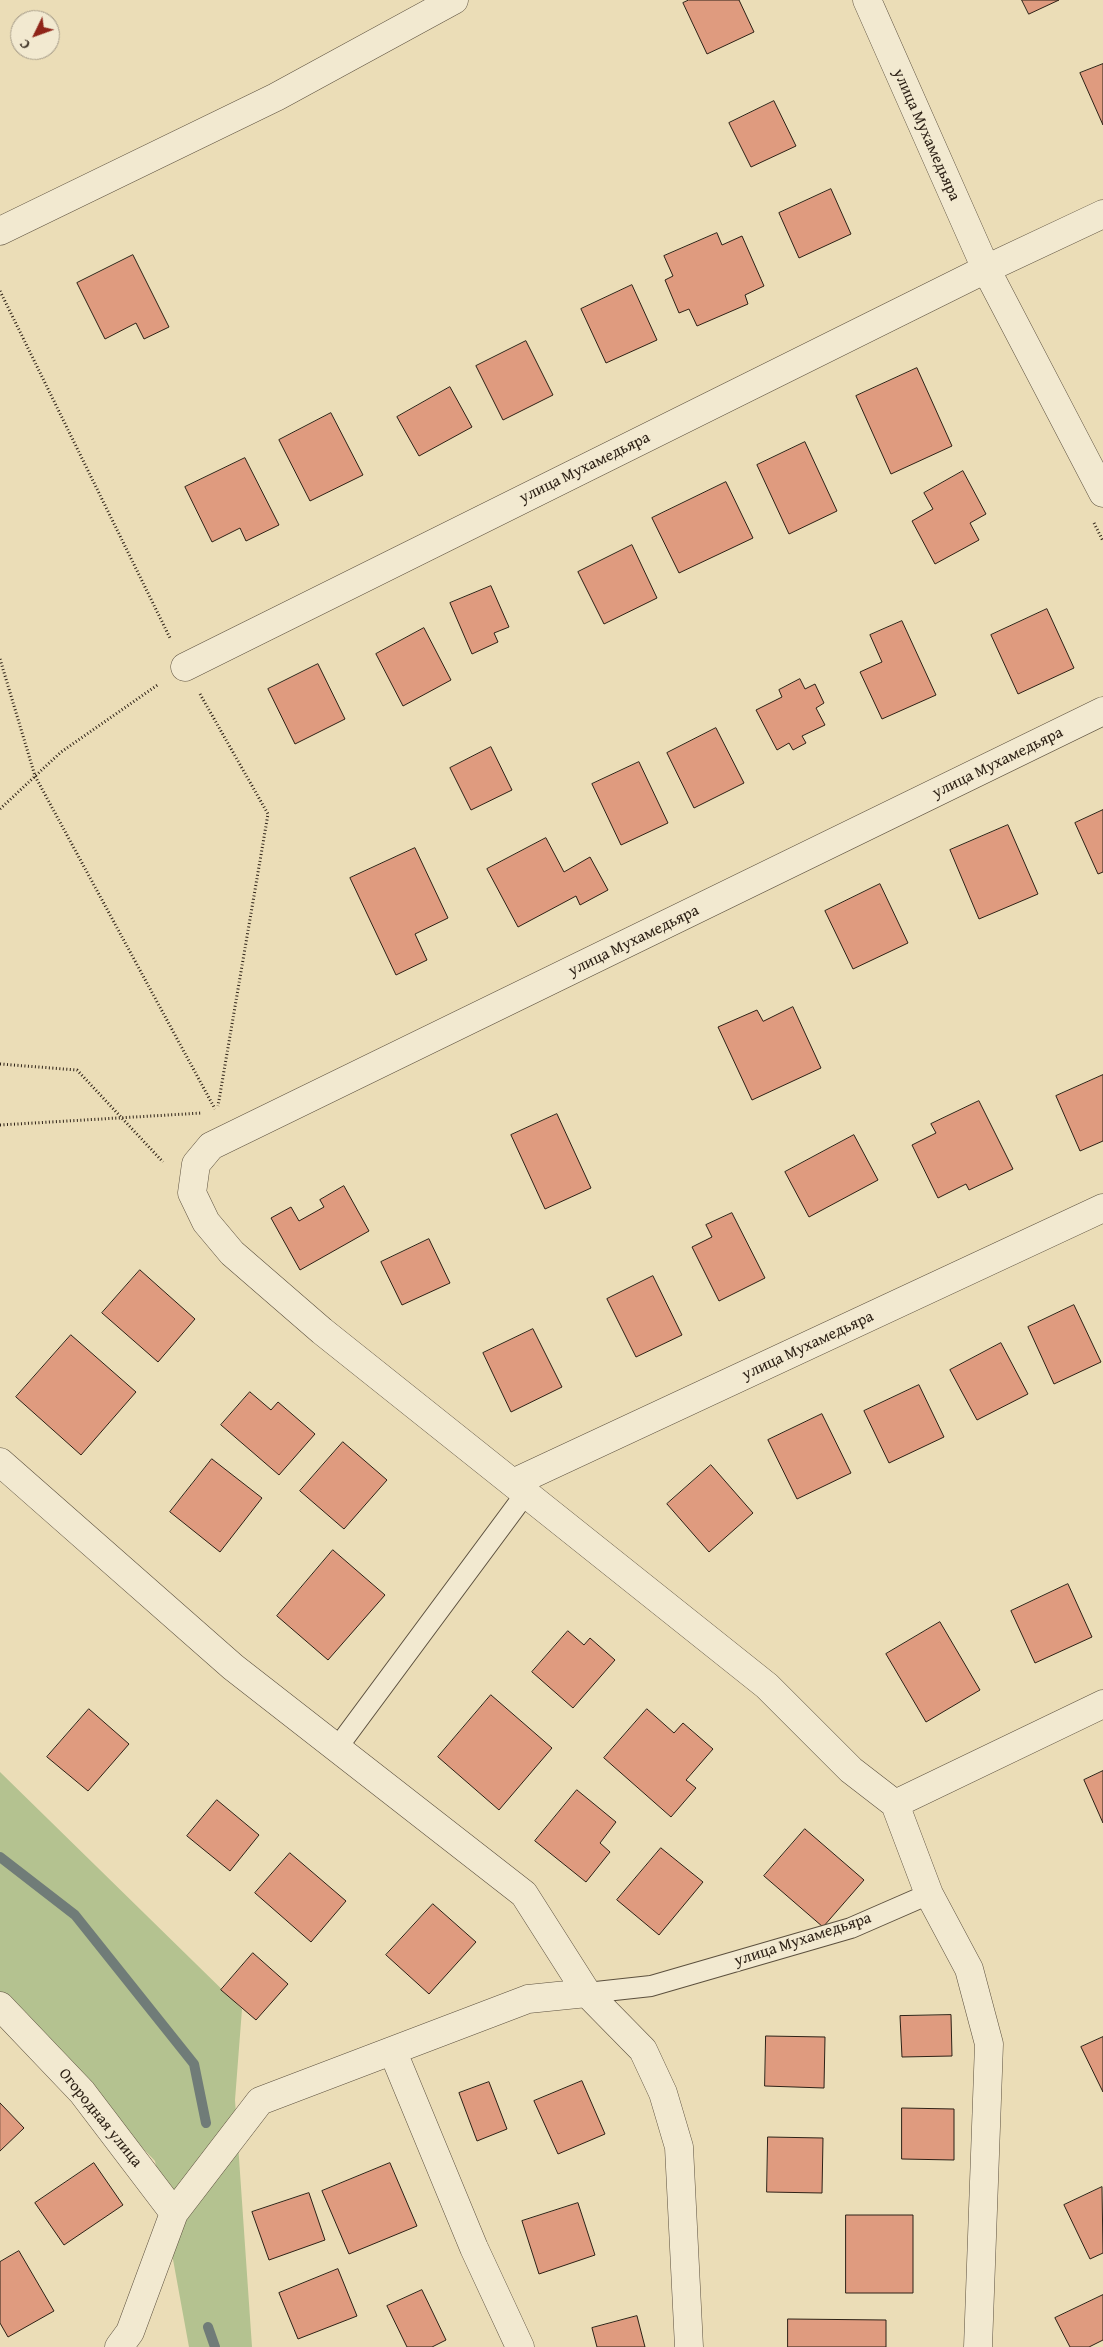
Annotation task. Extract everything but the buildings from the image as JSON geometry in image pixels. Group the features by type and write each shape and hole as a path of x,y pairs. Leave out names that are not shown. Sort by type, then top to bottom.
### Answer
{"street":[{"path":"0,231 276,96 454,0"},
{"name":"улица Мухамедьяра","path":"867,0 986,270 1103,493"},
{"name":"улица Мухамедьяра","path":"184,667 986,270 1103,214"},
{"name":"улица Мухамедьяра","path":"192,1193 196,1164 211,1146 1103,711"},
{"path":"192,1193 206,1222 232,1253 322,1331 767,1686 851,1770 895,1804 929,1894 969,1969 989,2044 978,2347"},
{"name":"улица Мухамедьяра","path":"519,1488 1103,1208"},
{"path":"0,1462 233,1667 524,1894 587,1993 643,2050 663,2092 679,2147 689,2347"},
{"path":"895,1804 1103,1704"},
{"name":"улица Мухамедьяра","path":"124,2339 174,2213 260,2101 393,2052 528,1999 587,1993"},
{"name":"Огородная улица","path":"0,2006 82,2092 174,2213"},
{"path":"393,2052 474,2248 520,2347"}],"lane":[{"path":"337,1748 519,1488"},
{"name":"улица Мухамедьяра","path":"587,1993 652,1986 670,1981 851,1928 929,1894"}],"path":[{"path":"0,291 184,667 268,814 217,1112"},
{"path":"0,659 35,776 217,1112"},
{"path":"0,809 61,752 184,667"},
{"path":"0,1064 77,1070 192,1193"},
{"path":"0,1125 217,1112"}],"green space":[{"path":"0,1772 242,2009 235,2100 252,2347 189,2347 155,2161 0,1998"}],"waterway":[{"path":"0,1857 75,1915 194,2064 206,2123"},
{"path":"208,2327 215,2347"}]}
